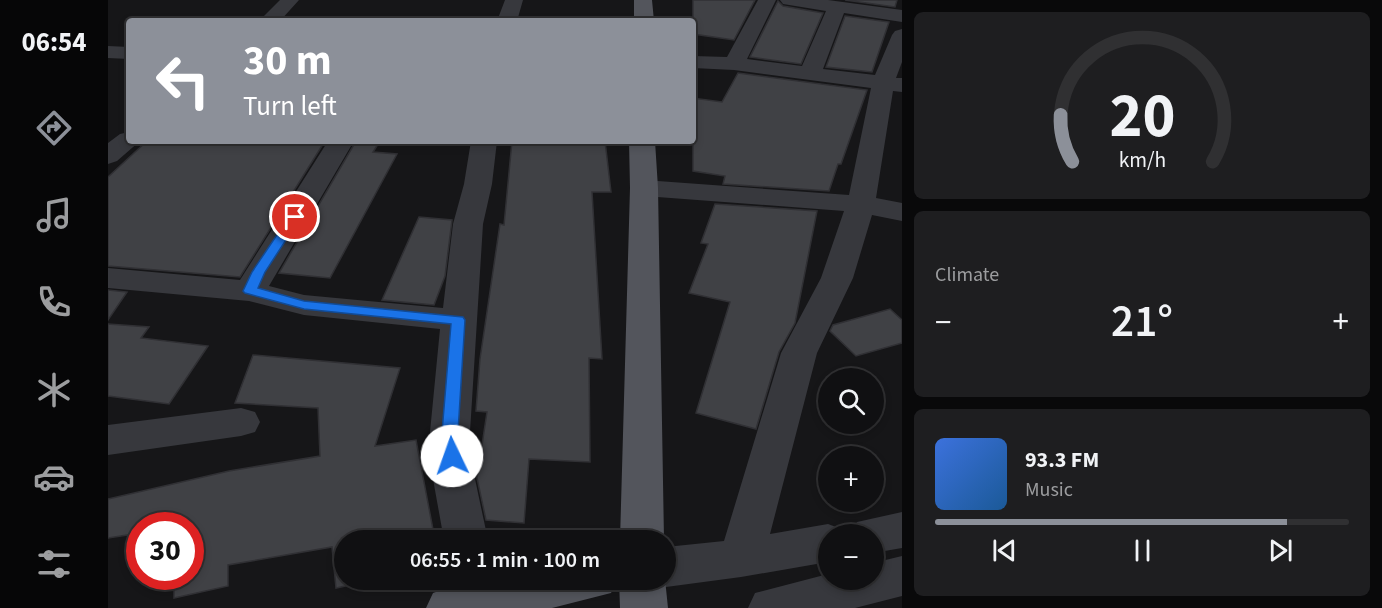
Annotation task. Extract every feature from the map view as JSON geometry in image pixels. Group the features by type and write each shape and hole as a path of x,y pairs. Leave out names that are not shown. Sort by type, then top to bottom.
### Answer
{"main road":[{"path":"643,0 644,18"},
{"path":"642,144 644,188 642,530"},
{"path":"474,596 517,590"},
{"path":"643,590 644,608"}],"street":[{"path":"272,18 290,0"},
{"path":"508,18 514,0"},
{"path":"734,64 767,0"},
{"path":"789,0 902,16"},
{"path":"810,73 837,7"},
{"path":"741,558 799,353 837,278 861,204 893,84 902,35"},
{"path":"108,52 126,52"},
{"path":"696,62 734,64 893,84"},
{"path":"108,156 126,141"},
{"path":"250,291 259,272 320,180 338,144"},
{"path":"464,530 454,479 450,432 468,224 478,184 484,144"},
{"path":"644,188 861,204 902,212"},
{"path":"108,278 250,291 304,305 458,320"},
{"path":"108,440 241,422"},
{"path":"884,533 902,530"},
{"path":"676,566 741,558 818,545"},
{"path":"772,608 902,576"}],"building":[{"path":"693,0 755,0 734,40 696,34 696,18 693,18"},
{"path":"845,0 897,0 895,7"},
{"path":"778,1 783,6 823,13 801,64 750,57"},
{"path":"845,16 889,22 872,72 826,67"},
{"path":"738,73 867,90 829,191 723,184 725,176 693,171 693,144 696,144 696,98 722,102"},
{"path":"144,144 323,144 240,277 108,266 108,177"},
{"path":"354,144 378,144 373,152 397,154 330,278 279,273"},
{"path":"512,144 605,144 611,192 592,192 602,359 589,358 590,462 529,459 524,523 486,520 477,478 487,412 476,411 480,359 500,224 504,225"},
{"path":"715,204 817,211 795,323 779,352 756,429 696,413 730,302 689,293 708,244 701,243"},
{"path":"419,217 452,220 445,276 434,305 382,300"},
{"path":"108,290 127,292 108,320"},
{"path":"890,309 902,320 902,343 856,356 830,331 833,325"},
{"path":"108,324 149,327 141,338 208,346 169,404 108,396"},
{"path":"253,355 400,368 375,446 416,440 433,530 334,530 334,568 332,547 228,565 228,586 174,598 174,590 204,590 204,512 126,512 126,535 108,538 108,499 229,471 320,456 318,408 235,403"}],"route":[{"path":"295,217 259,272 250,291 304,305 458,320 450,432 452,456"}]}
